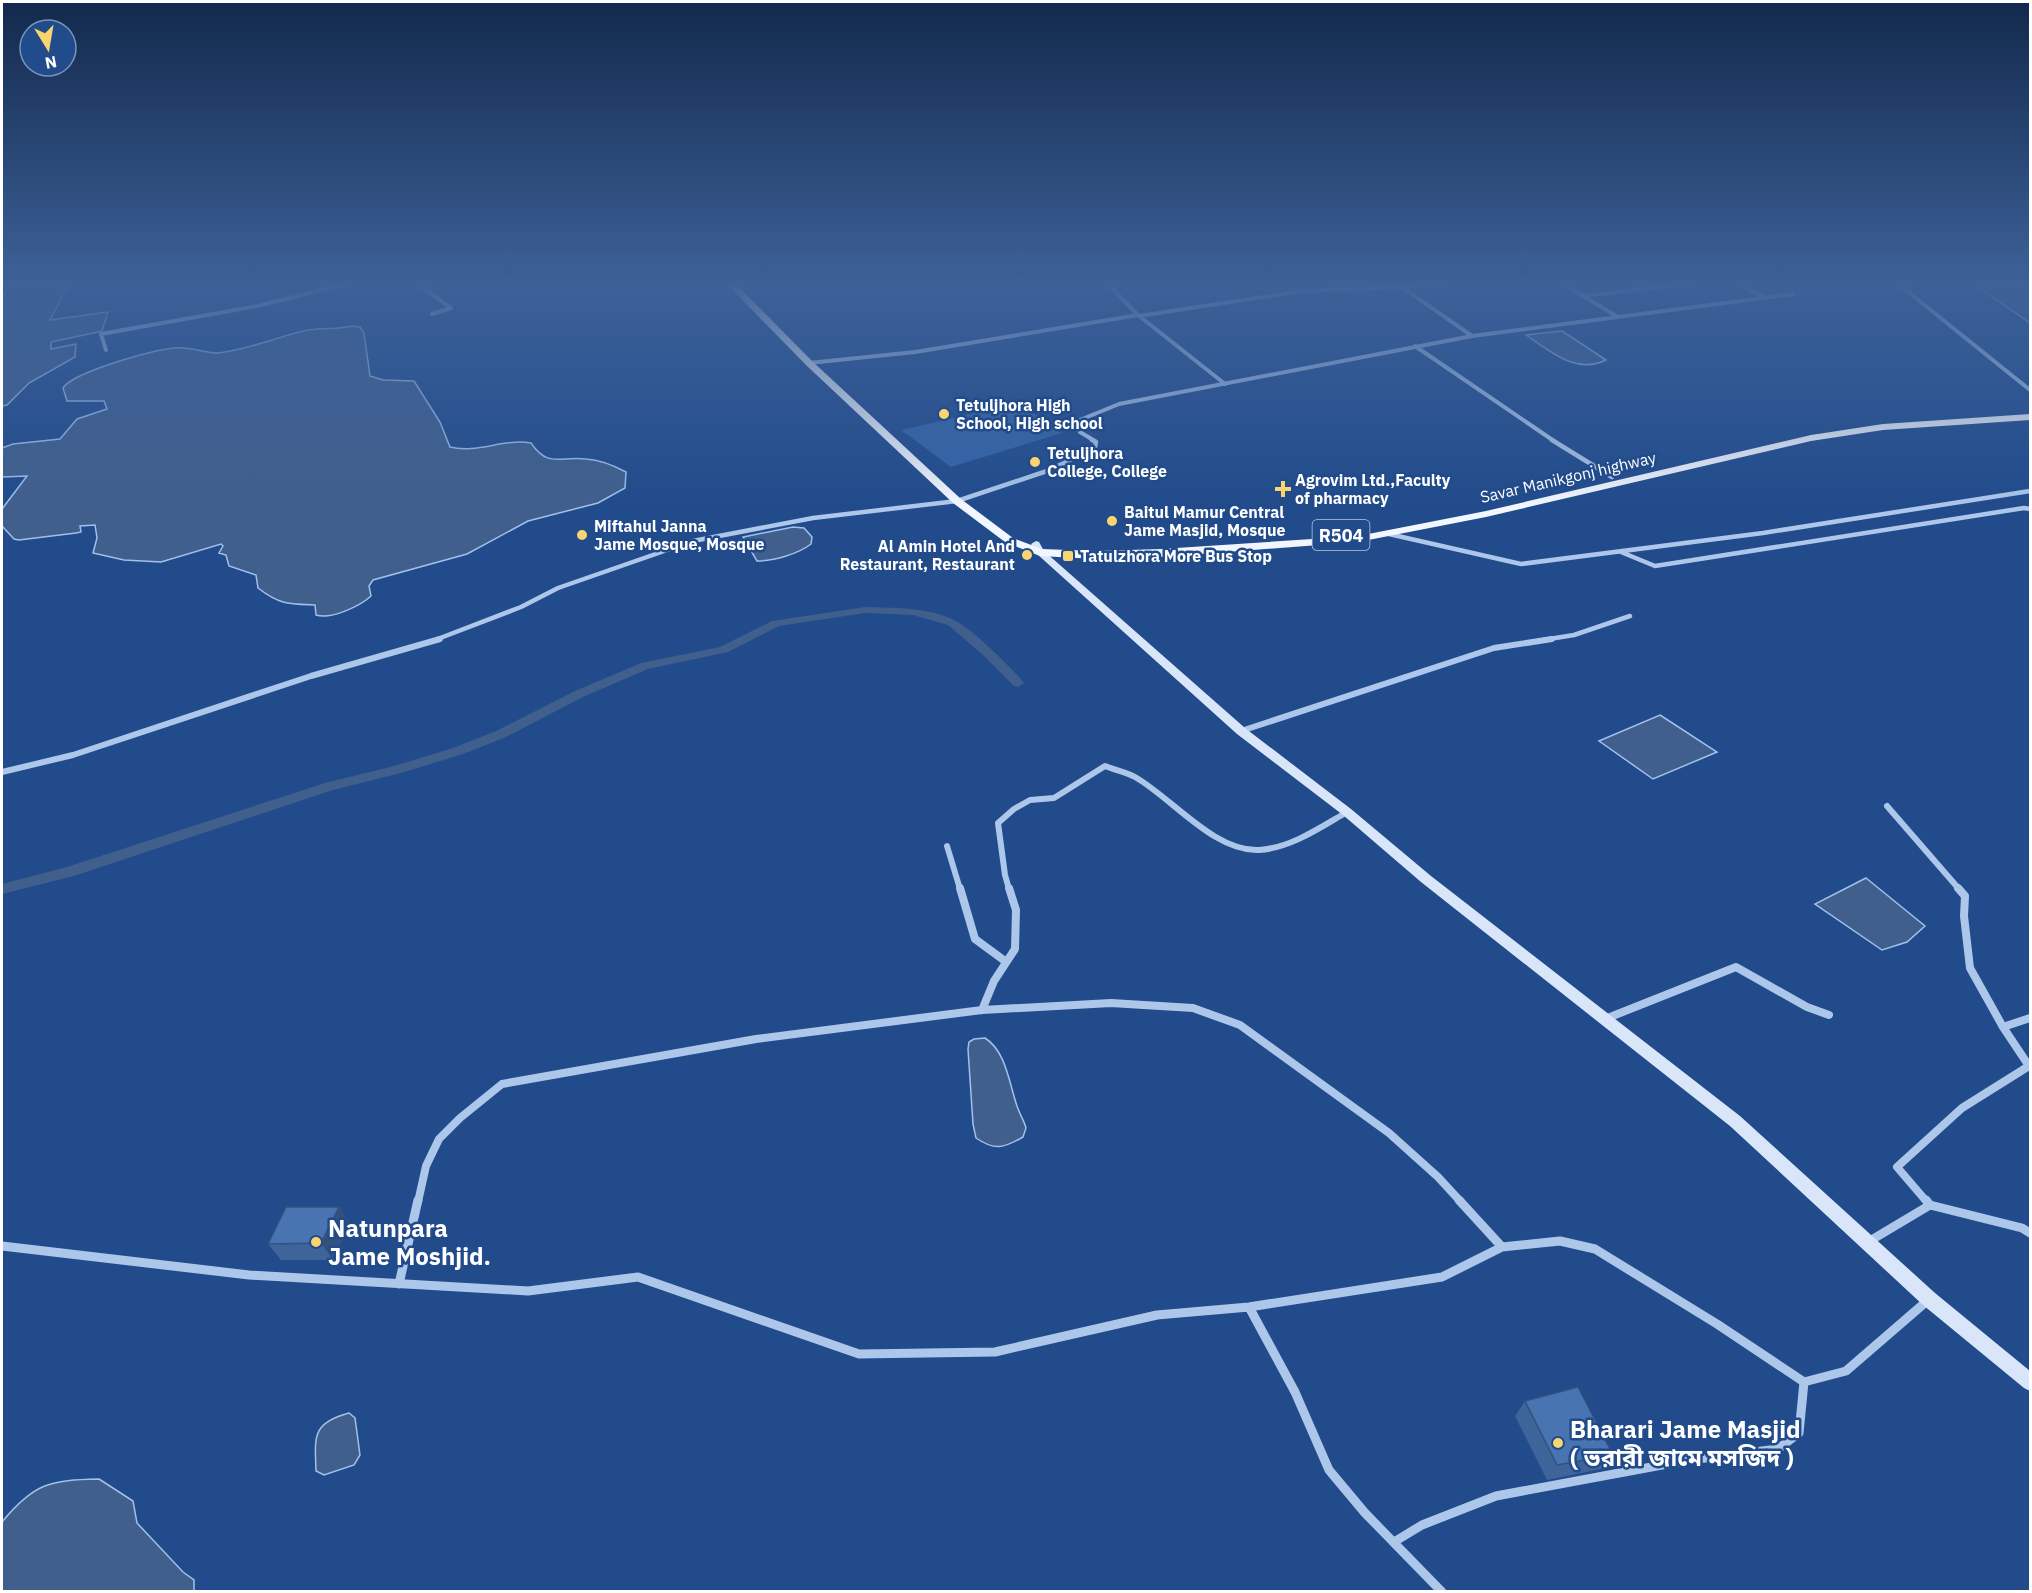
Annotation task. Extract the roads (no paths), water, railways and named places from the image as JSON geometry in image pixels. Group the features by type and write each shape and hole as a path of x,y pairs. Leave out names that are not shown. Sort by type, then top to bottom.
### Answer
{"main road":[{"name":"R504","path":"808,356 888,428 962,500 1038,548 1125,549 1220,545 1329,536 1424,520 1826,427 1959,417 2031,416"},
{"name":"R504","path":"809,356 814,362"},
{"name":"Savar Manikgonj highway","path":"1038,548 1096,555 1229,550 1322,543 1389,534 1486,514 1822,435 1883,427 2031,416"}],"street":[{"path":"814,362 871,356"},
{"path":"1191,356 1225,384"},
{"path":"2,772 73,755 311,676 452,634 521,607 558,588 693,541 813,518 962,500 1050,470 1095,447 1096,442 1080,432 1075,422 1119,404 1363,356"},
{"path":"1430,356 1533,428 1612,477"},
{"path":"1986,356 2031,390"},
{"path":"1389,534 1521,564 1764,533 2031,491"},
{"path":"1621,551 1655,566 2024,508 2031,509"},
{"path":"1038,548 1241,731 1347,812 1426,879 1735,1121 1929,1299 2031,1382"},
{"path":"1241,731 1494,648 1574,635 1630,616"},
{"path":"982,1010 1005,962 1015,949 1017,936 1016,910 1005,875 998,823 1014,809 1030,800 1054,798 1105,766 1133,776 1199,824 1240,849 1258,850 1277,846 1303,835 1347,812"},
{"path":"1887,806 1965,896 1964,916 1970,968 2003,1027 2029,1066 1962,1108 1897,1167 1930,1205 2022,1228 2031,1233"},
{"path":"947,846 975,939 1005,962"},
{"path":"1605,1019 1736,966 1807,1007 1829,1015"},
{"path":"399,1284 426,1166 439,1139 460,1118 502,1084 756,1039 982,1010 1122,1003 1193,1008 1240,1024 1389,1133 1438,1177 1502,1247"},
{"path":"2003,1027 2031,1018"},
{"path":"1867,1242 1930,1205"},
{"path":"2,1246 249,1275 528,1291 638,1277 859,1354 995,1352 1157,1315 1249,1307 1442,1277 1502,1247 1560,1240 1595,1249 1717,1324 1804,1382 1846,1371 1929,1299"},
{"path":"1249,1307 1294,1392 1329,1470 1365,1513 1442,1592"},
{"path":"1394,1542 1422,1525 1496,1496 1689,1460 1778,1449 1800,1433 1804,1382"}],"waterway":[{"path":"2,889 69,872 330,786 396,770 458,751 501,734 579,694 645,666 724,650 776,623 865,610 914,612 952,623 987,652 1018,683"}],"place":[{"name":"Tetuljhora High School, High school","path":"944,414"},
{"name":"Tetuljhora College, College","path":"1035,462"},
{"name":"Agrovim Ltd.,Faculty of pharmacy","path":"1283,489"},
{"name":"Baitul Mamur Central Jame Masjid, Mosque","path":"1112,521"},
{"name":"Miftahul Janna Jame Mosque, Mosque","path":"582,535"},
{"name":"Al Amin Hotel And Restaurant, Restaurant","path":"1027,555"},
{"name":"Tatulzhora More Bus Stop","path":"1068,556"},
{"name":"Natunpara Jame Moshjid.","path":"316,1242"},
{"name":"Bharari Jame Masjid ( ভরারী জামে মসজিদ )","path":"1558,1443"}]}
